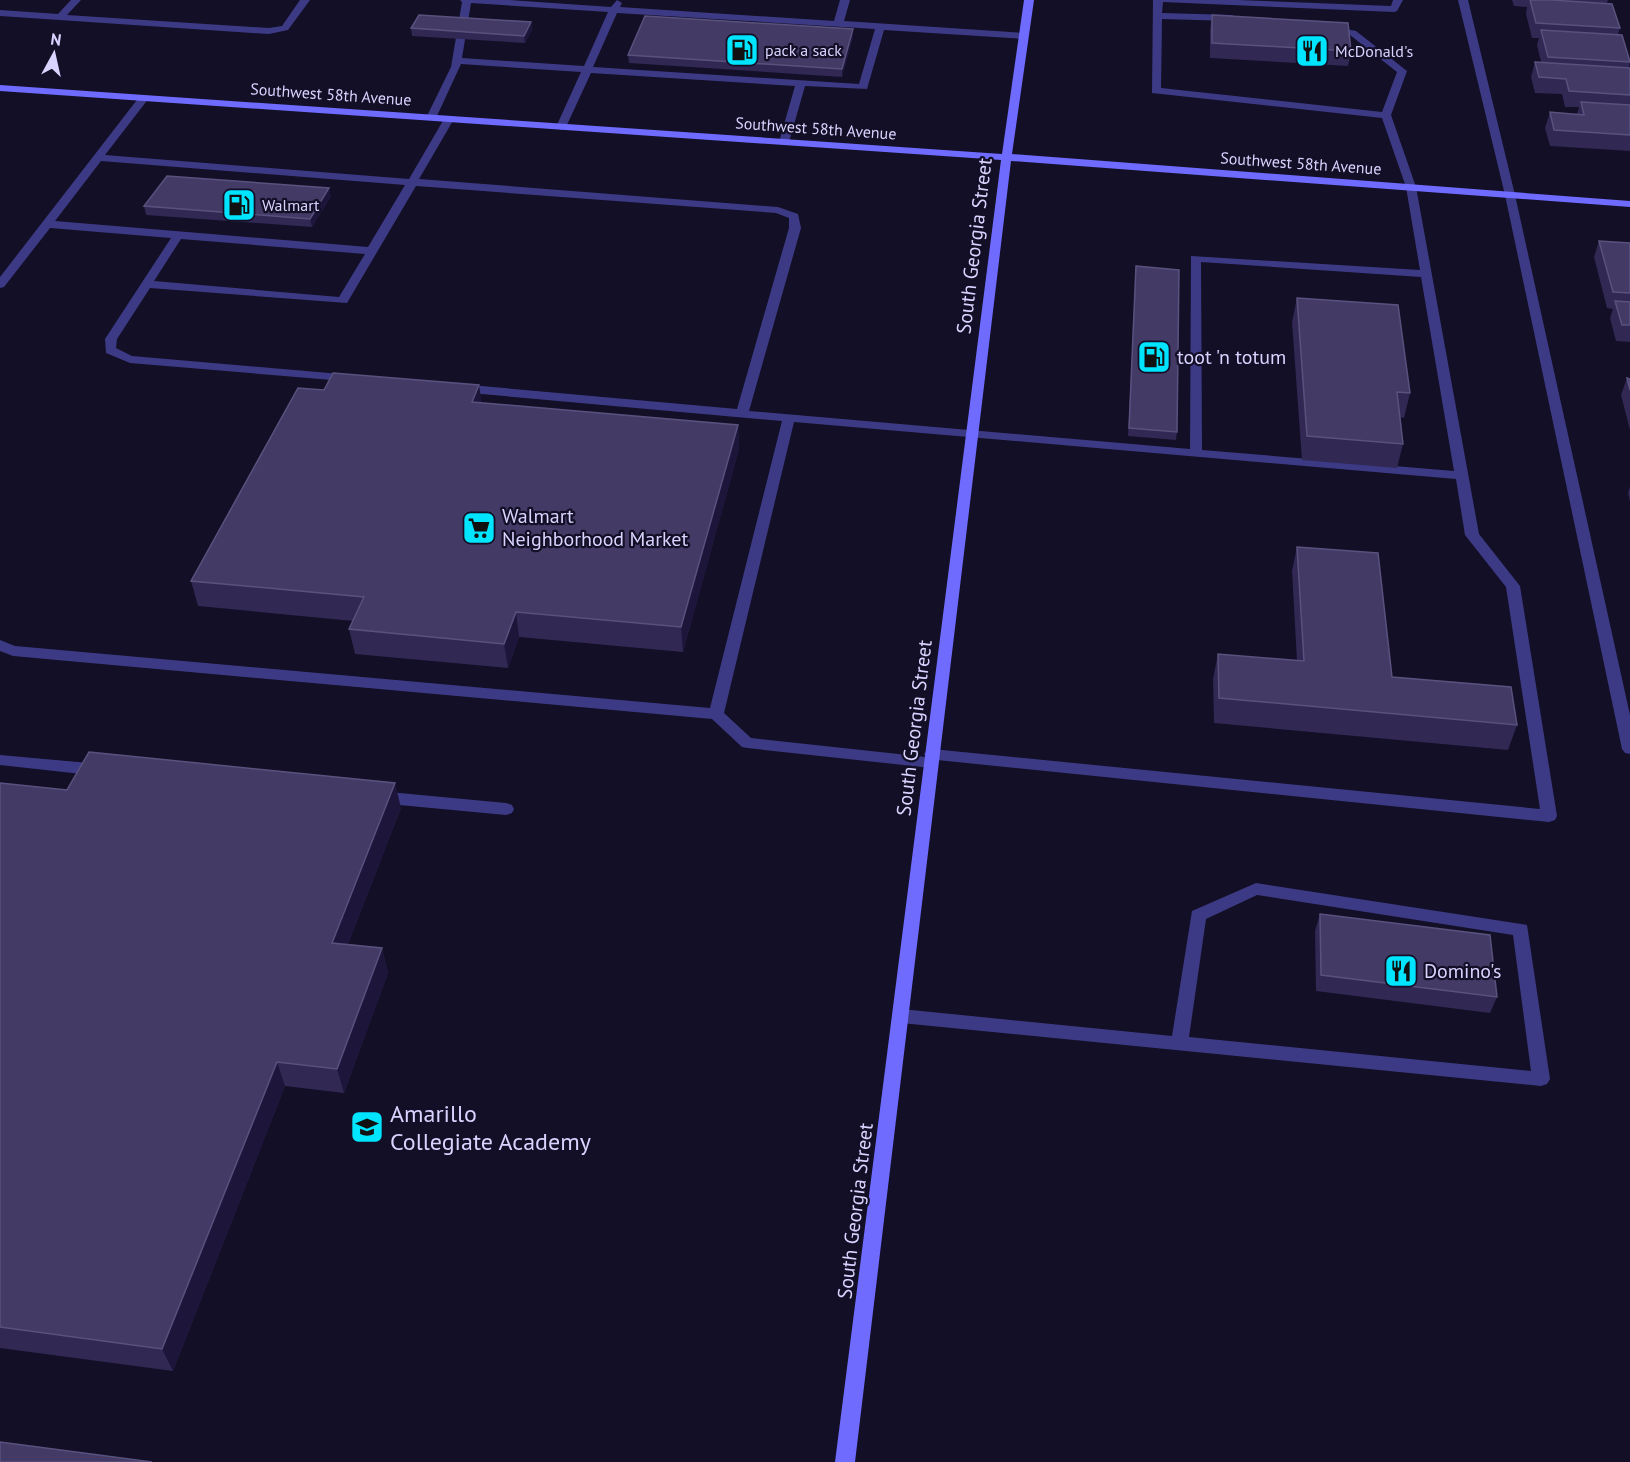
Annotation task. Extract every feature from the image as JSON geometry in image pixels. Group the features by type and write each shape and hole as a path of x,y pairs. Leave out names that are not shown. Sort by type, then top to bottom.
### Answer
{"main road":[{"name":"South Georgia Street","path":"845,1462 1006,157 1029,0"},
{"name":"Southwest 58th Avenue","path":"0,88 1006,157 1630,204"}],"lane":[{"path":"60,17 76,0"},
{"path":"0,13 269,31 285,28 305,0"},
{"path":"431,118 456,68 467,0 616,5 838,24 1024,36"},
{"path":"838,24 844,0"},
{"path":"1158,0 1156,91 1386,115"},
{"path":"1165,0 1394,9 1398,0"},
{"path":"1463,0 1510,195 1630,749"},
{"path":"561,127 616,5"},
{"path":"1158,16 1239,19"},
{"path":"457,60 863,87 880,27"},
{"path":"0,645 13,651 716,714 747,743 1550,816 1513,586 1472,534 1411,188 1386,115 1401,71 1353,33 1319,27"},
{"path":"784,142 801,83"},
{"path":"0,285 144,98"},
{"path":"146,284 343,301 449,119"},
{"path":"98,158 778,210 794,216 795,228 742,414"},
{"path":"46,224 372,252"},
{"path":"178,235 111,339 110,350 130,359 370,380"},
{"path":"1196,454 1195,258 1426,274"},
{"path":"449,387 972,435 1462,476"},
{"path":"716,714 789,418"},
{"path":"0,760 118,772"},
{"path":"365,796 506,810"},
{"path":"901,1017 1517,1077 1540,1079 1521,930 1256,889 1198,915 1179,1044"}],"building":[{"path":"1530,0 1612,4 1620,28 1536,23"},
{"path":"419,15 531,22 524,36 411,28"},
{"path":"1212,15 1348,23 1351,51 1212,43"},
{"name":"pack a sack","path":"645,16 853,29 842,69 628,55"},
{"path":"1541,30 1622,35 1630,62 1548,57"},
{"path":"1535,62 1630,68 1630,95 1569,91 1566,79 1539,77"},
{"path":"1581,102 1630,105 1630,135 1554,130 1550,112 1584,115"},
{"name":"Walmart","path":"167,176 329,188 310,219 144,206"},
{"path":"1599,241 1630,243 1630,293 1613,292"},
{"name":"toot 'n totum","path":"1136,266 1179,270 1177,432 1129,428"},
{"path":"1297,298 1398,305 1410,393 1397,392 1403,444 1307,436"},
{"path":"1615,301 1630,302 1630,325 1622,325"},
{"name":"Walmart Neighborhood Market","path":"333,373 479,385 472,402 738,425 681,627 516,612 504,644 349,629 364,597 191,581 298,388 324,390"},
{"path":"1297,547 1378,553 1392,677 1511,687 1517,725 1219,698 1218,654 1304,661"},
{"name":"Amarillo Collegiate Academy","path":"89,752 395,783 332,943 382,948 337,1069 277,1062 162,1349 0,1327 0,783 67,790"},
{"name":"Domino's","path":"1320,914 1490,935 1497,997 1321,975"},
{"path":"0,1442 152,1462 0,1462"}],"place":[{"name":"pack a sack","path":"742,50"},
{"name":"McDonald's","path":"1312,51"},
{"name":"Walmart","path":"239,205"},
{"name":"toot 'n totum","path":"1154,357"},
{"name":"Walmart Neighborhood Market","path":"479,528"},
{"name":"Domino's","path":"1401,971"},
{"name":"Amarillo Collegiate Academy","path":"367,1127"}]}
